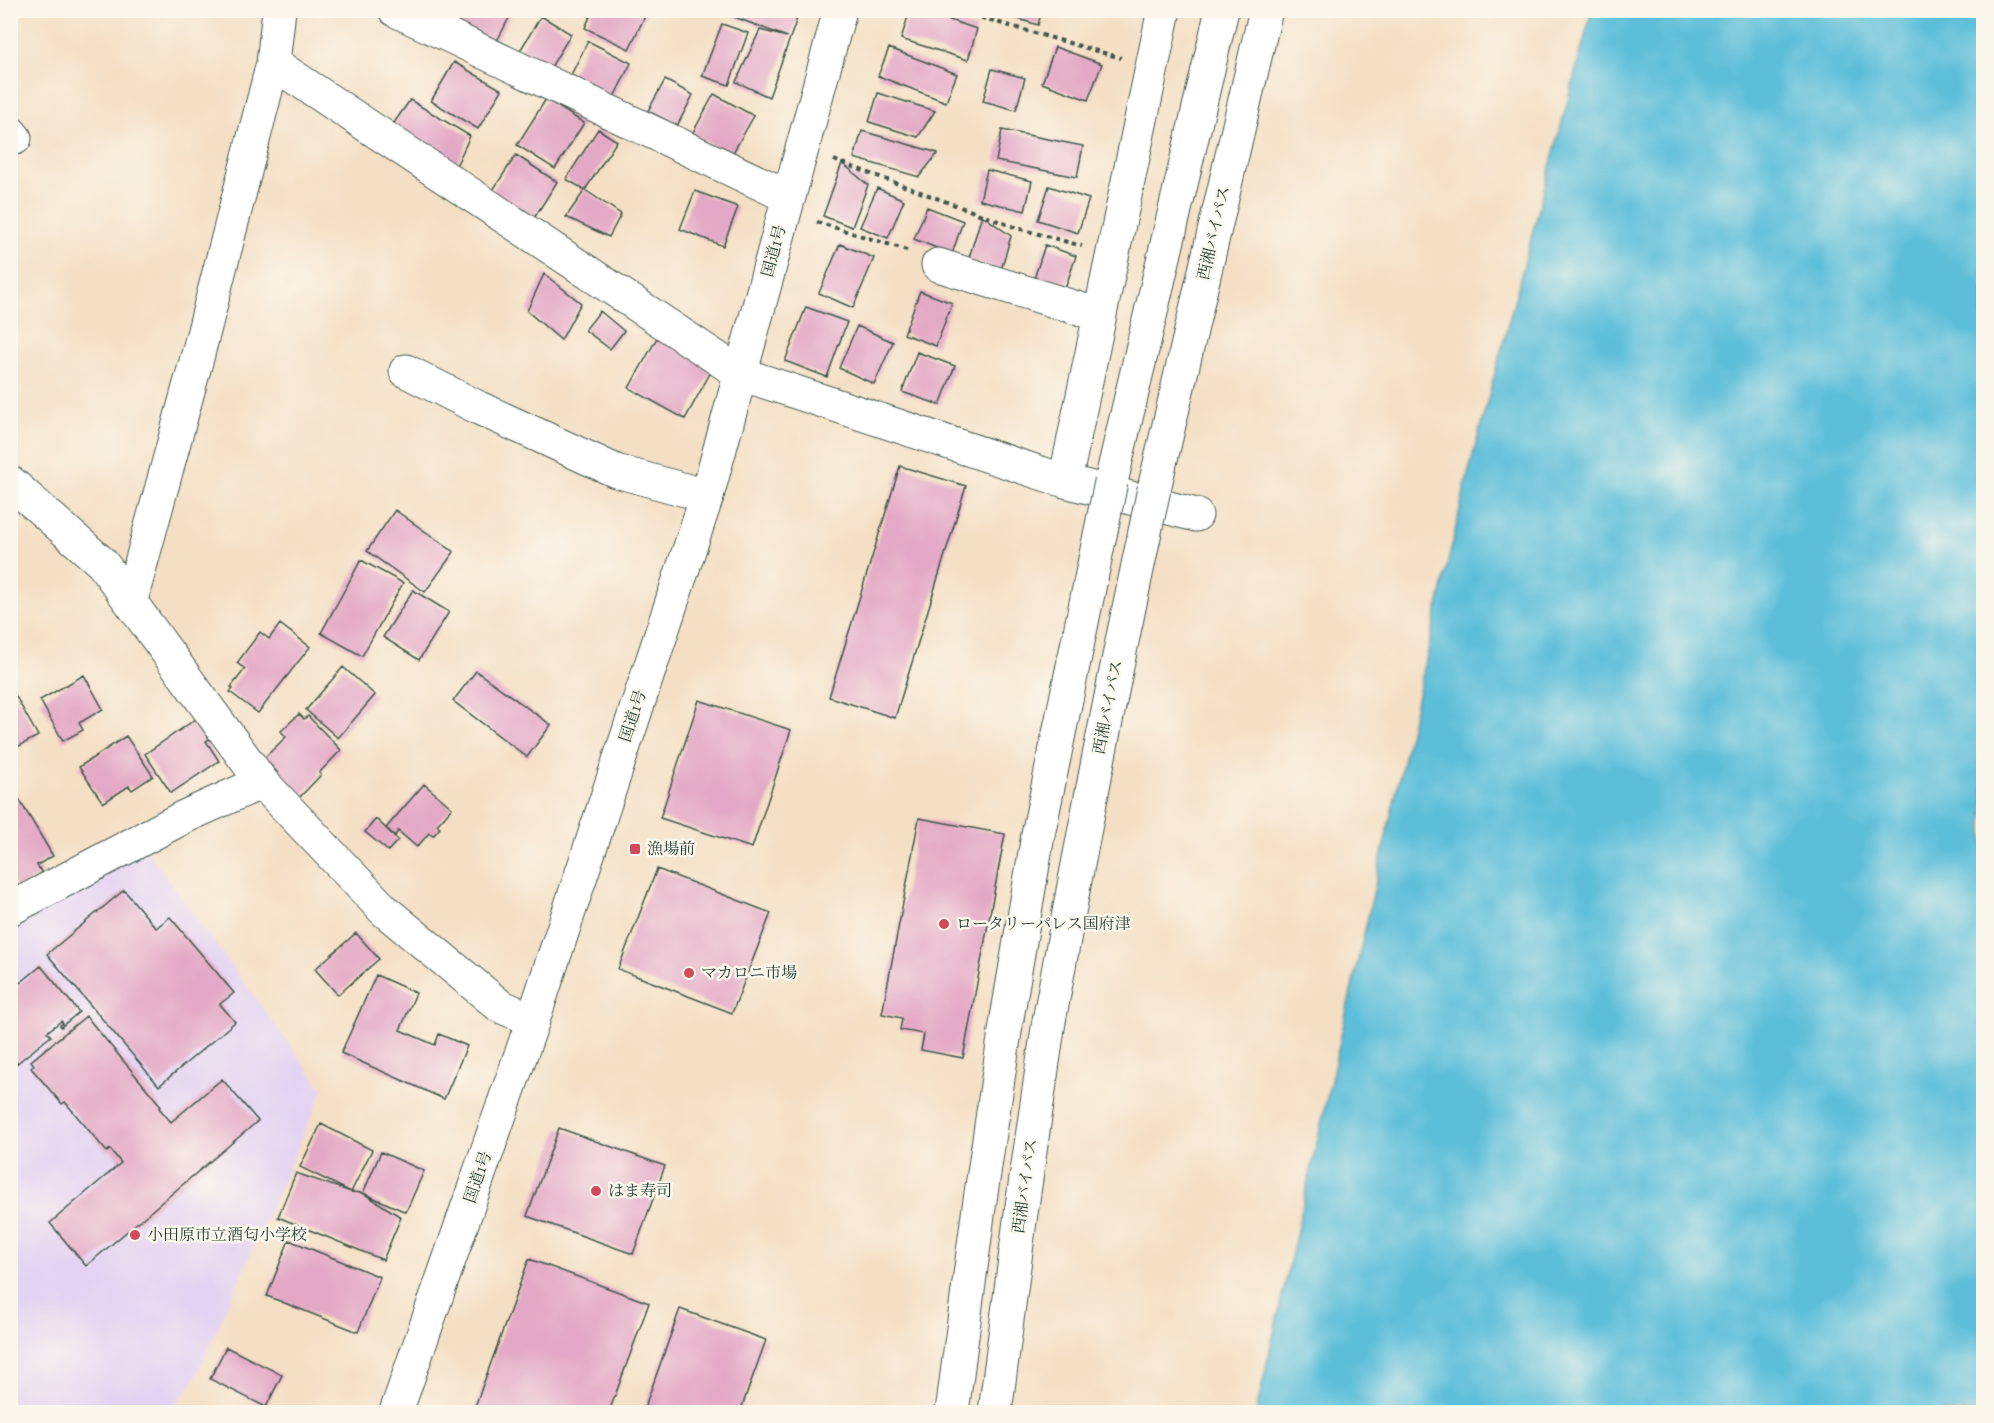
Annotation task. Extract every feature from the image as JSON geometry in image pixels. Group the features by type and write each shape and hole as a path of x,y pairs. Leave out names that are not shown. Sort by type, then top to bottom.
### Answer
{"main road":[{"path":"131,600 197,358 273,63 279,10"},
{"path":"395,10 787,204"},
{"name":"国道1号","path":"396,1413 533,1020 706,496 840,10"},
{"path":"1065,481 1164,10"},
{"path":"952,1413 1007,1018 1038,836 1111,482 1222,10"},
{"name":"西湘バイパス","path":"995,1413 1049,1021 1081,841 1154,489 1266,10"},
{"path":"273,63 741,374 1065,481 1196,515"},
{"path":"938,265 1099,315"},
{"path":"406,370 479,408 616,471 706,496"},
{"path":"10,482 102,563 262,782 385,910 500,1005 533,1020"},
{"path":"10,909 184,817 262,782"}],"path":[{"path":"955,10 1152,66"},
{"path":"802,148 1017,228 1113,254"},
{"path":"787,204 935,260 938,265"}],"shaded area":[{"name":"小田原市立酒匂小学校","path":"144,847 323,1090 195,1379 170,1412 11,1412 11,917"}],"water":[{"path":"1592,10 1983,11 1983,1412 1256,1412 1468,474"}],"building":[{"path":"464,10 513,10 495,45 456,26"},
{"path":"593,10 648,10 629,49 585,28"},
{"path":"725,10 800,10 769,97 736,82 760,30 787,37 724,13"},
{"path":"910,10 919,10 977,29 968,60 901,39"},
{"path":"989,10 1042,10 1038,25"},
{"path":"541,16 571,34 548,72 518,54"},
{"path":"722,24 748,33 729,85 702,76"},
{"path":"588,41 631,63 614,97 571,75"},
{"path":"1055,47 1102,64 1088,100 1042,83"},
{"path":"889,48 957,74 946,102 878,76"},
{"path":"454,62 502,90 478,129 431,101"},
{"path":"992,69 1025,78 1016,110 983,101"},
{"path":"665,80 693,95 677,126 648,111"},
{"path":"878,93 935,111 918,137 869,122"},
{"path":"714,94 754,116 731,156 692,134"},
{"path":"546,99 584,123 555,169 517,145"},
{"path":"410,100 470,136 456,166 391,127"},
{"path":"598,129 617,141 585,190 566,179"},
{"path":"1002,130 1083,146 1077,177 996,161"},
{"path":"862,131 938,153 919,177 854,158"},
{"path":"516,155 557,182 531,223 489,196"},
{"path":"842,163 868,185 852,227 823,216"},
{"path":"987,170 1032,181 1025,211 980,200"},
{"path":"1049,186 1089,199 1078,233 1038,220"},
{"path":"877,188 904,200 888,238 860,227"},
{"path":"585,190 621,214 609,237 566,217"},
{"path":"695,191 738,207 723,246 680,229"},
{"path":"927,207 963,221 952,254 914,239"},
{"path":"982,215 1011,236 1001,270 968,261"},
{"path":"840,244 874,258 853,308 819,293"},
{"path":"1045,245 1076,256 1064,292 1033,282"},
{"path":"544,274 581,303 561,340 527,311"},
{"path":"920,291 952,303 936,346 904,334"},
{"path":"806,307 847,322 827,377 785,361"},
{"path":"600,311 624,331 610,349 585,330"},
{"path":"857,326 893,342 874,384 839,368"},
{"path":"657,338 713,368 685,419 629,388"},
{"path":"917,352 955,366 940,405 902,392"},
{"path":"900,466 966,486 895,718 829,697"},
{"path":"395,510 454,552 425,592 367,551"},
{"path":"361,560 403,583 362,656 321,633"},
{"path":"413,590 449,612 419,660 383,637"},
{"path":"280,624 310,647 258,713 230,692 233,689 231,687 245,669 237,663 260,632 269,639"},
{"path":"343,667 375,695 338,738 306,710"},
{"path":"476,671 551,725 527,757 453,701"},
{"path":"84,675 103,709 79,723 83,730 63,741 40,700"},
{"path":"14,693 38,736 10,751 10,695"},
{"path":"699,700 791,730 752,848 660,818"},
{"path":"299,714 304,719 308,716 341,750 298,799 274,774 277,772 264,758 286,737 281,731"},
{"path":"196,719 210,739 206,741 219,761 171,793 145,754"},
{"path":"126,736 153,776 132,790 129,786 103,803 79,767"},
{"path":"10,784 53,856 37,865 42,873 17,889 10,878"},
{"path":"424,784 452,808 437,825 440,828 433,836 429,833 417,847 398,831 395,836 386,828"},
{"name":"ロータリーパレス国府津","path":"919,818 1005,834 963,1058 921,1050 924,1034 900,1030 902,1018 882,1014"},
{"path":"376,819 398,840 388,851 365,832"},
{"path":"657,869 771,913 732,1013 618,969"},
{"path":"124,890 156,928 170,917 234,993 220,1004 235,1022 159,1086 47,954"},
{"path":"356,933 379,959 338,995 315,969"},
{"path":"41,966 79,1012 61,1027 63,1023 61,1021 47,1032 51,1036 10,1069 10,982 15,987"},
{"path":"376,975 416,993 400,1030 435,1045 439,1034 467,1046 444,1099 341,1053"},
{"path":"86,1016 161,1106 159,1108 171,1122 222,1079 258,1121 86,1266 50,1223 121,1163 110,1149 107,1152 65,1102 62,1104 31,1068 34,1065 31,1061"},
{"path":"321,1124 372,1150 351,1192 300,1167"},
{"name":"はま寿司","path":"559,1128 665,1166 633,1254 527,1216"},
{"path":"381,1152 424,1171 406,1212 363,1193"},
{"path":"296,1173 351,1192 363,1193 401,1217 383,1260 278,1217"},
{"path":"289,1240 380,1277 358,1332 267,1296"},
{"path":"529,1259 649,1303 609,1412 473,1412"},
{"path":"680,1309 766,1340 740,1412 643,1412"},
{"path":"226,1347 282,1375 266,1407 210,1379"}],"place":[{"name":"漁場前","path":"635,849"},
{"name":"ロータリーパレス国府津","path":"944,924"},
{"name":"マカロニ市場","path":"689,973"},
{"name":"はま寿司","path":"596,1191"},
{"name":"小田原市立酒匂小学校","path":"135,1235"}]}
